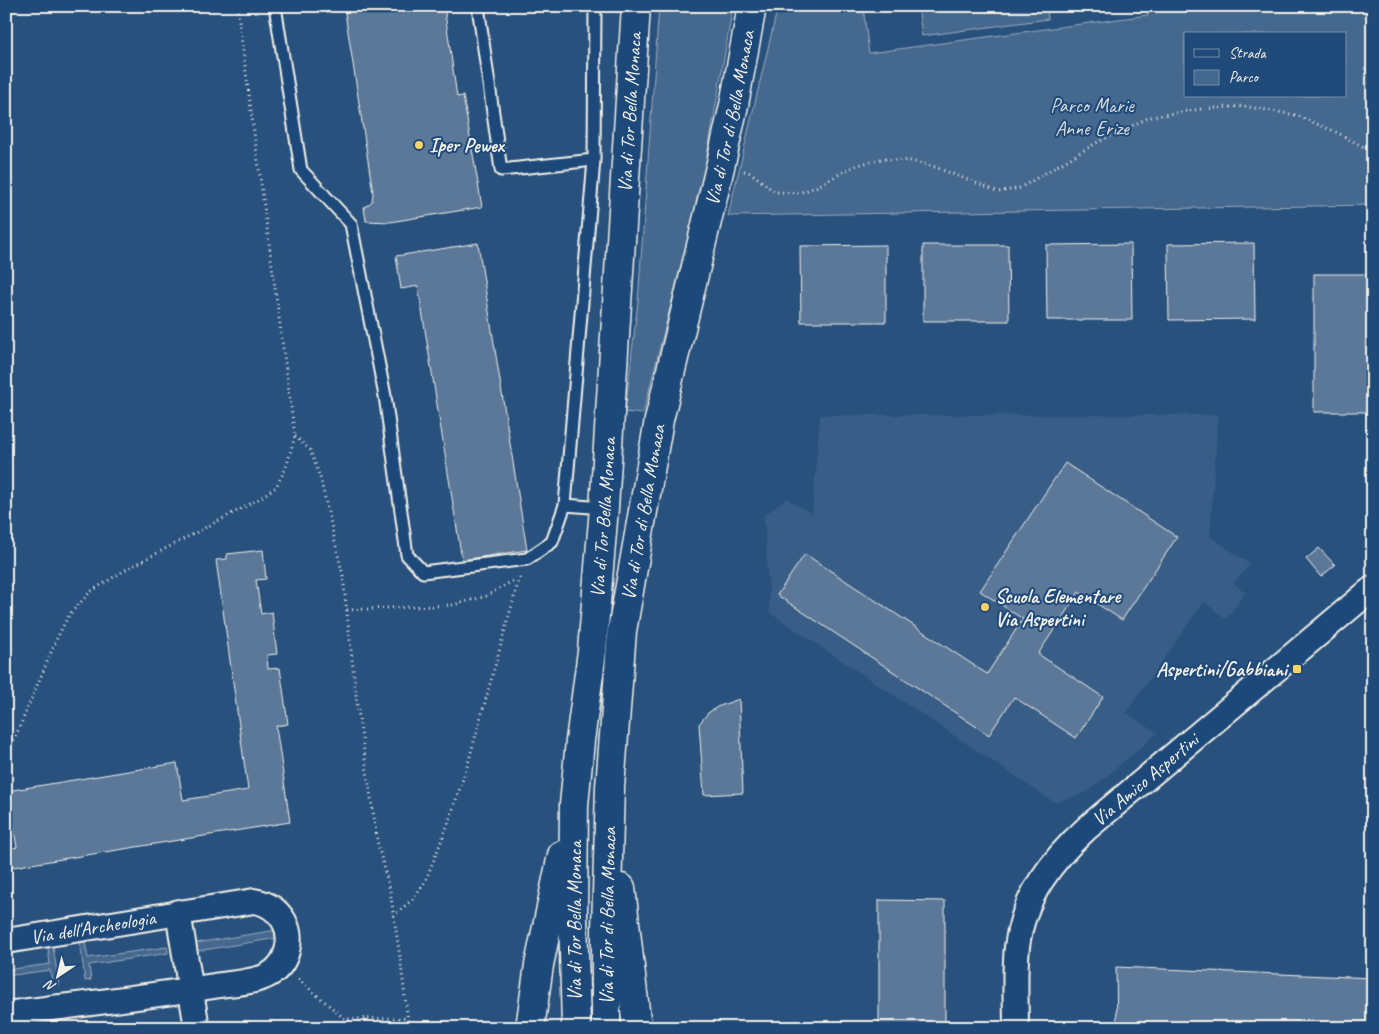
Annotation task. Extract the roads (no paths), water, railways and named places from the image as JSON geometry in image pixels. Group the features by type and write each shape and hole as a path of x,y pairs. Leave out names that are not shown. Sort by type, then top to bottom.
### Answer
{"main road":[{"name":"Via di Tor Bella Monaca","path":"576,1028 573,914 574,805 579,749 592,651 604,508 636,6"},
{"name":"Via di Tor di Bella Monaca","path":"606,1028 606,930 610,787 622,631 659,420 721,163 738,87 752,6"},
{"path":"610,787 637,1028"},
{"path":"530,1028 544,938 574,805"}],"street":[{"name":"Via Amico Aspertini","path":"1016,1028 1016,962 1020,931 1035,889 1050,866 1087,828 1373,588"},
{"name":"Via dell'Archeologia","path":"6,941 247,901 261,902 269,905 283,919 289,935 288,948 281,964 275,970 263,977 191,990"},
{"name":"Via dell'Archeologia","path":"178,912 197,1028"},
{"path":"6,1014 191,990"}],"lane":[{"path":"275,6 300,170 351,224 385,396 407,555 423,572 527,559 552,542 565,505 594,160 594,6"},
{"path":"478,6 501,170 594,160"},
{"path":"565,505 604,508"}],"place":[{"name":"Iper Pewex","path":"419,145"},
{"name":"Scuola Elementare Via Aspertini","path":"985,607"},
{"name":"Aspertini/Gabbiani","path":"1297,669"}],"park label":[{"name":"Parco Marie Anne Erize","path":"1092,116"}]}
